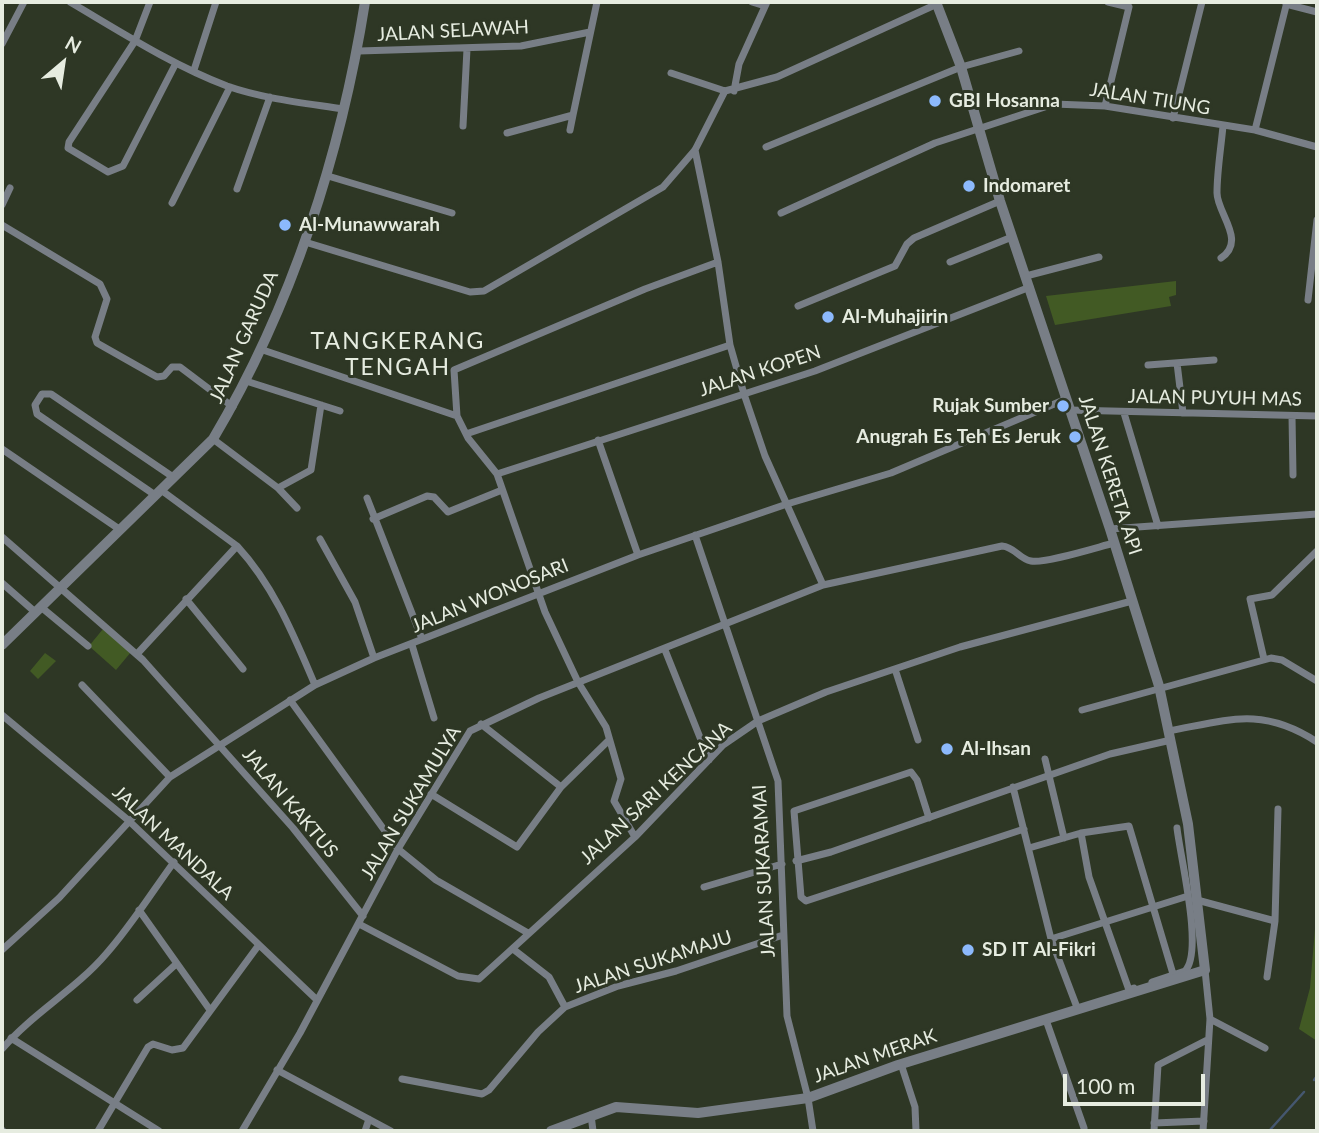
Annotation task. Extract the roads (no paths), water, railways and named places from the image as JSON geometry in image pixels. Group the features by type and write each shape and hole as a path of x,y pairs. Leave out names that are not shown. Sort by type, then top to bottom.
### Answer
{"street":[{"path":"2,44 24,2"},
{"path":"70,2 176,63 230,87 270,97 344,109"},
{"path":"150,2 135,41 68,144 71,150 104,170 113,171 123,166 176,63"},
{"path":"194,70 216,2"},
{"name":"JALAN GARUDA","path":"2,645 214,439 233,407 260,349 328,176 359,51 365,2"},
{"path":"570,130 597,2"},
{"path":"734,90 739,64 766,4 752,2"},
{"path":"1105,106 1129,6 1108,2"},
{"path":"1172,118 1202,2"},
{"path":"671,73 725,91 734,90 777,76 937,3"},
{"name":"JALAN KERETA API","path":"937,3 961,67 1000,201 1110,529 1158,686 1188,824 1192,898 1205,970"},
{"path":"1255,130 1287,3 1317,12"},
{"name":"JALAN SELAWAH","path":"359,51 521,46 590,32"},
{"path":"463,126 467,49"},
{"path":"766,147 961,67 1019,51"},
{"path":"172,203 230,87"},
{"path":"304,242 470,292 484,292 663,187 695,150 725,91"},
{"path":"237,189 270,97"},
{"name":"JALAN TIUNG","path":"781,213 935,143 1054,104 1105,106 1255,130 1317,147"},
{"path":"507,132 573,115"},
{"path":"1221,258 1230,247 1230,227 1217,197 1223,126"},
{"path":"695,150 718,262 730,345 744,394 765,456 823,585"},
{"path":"328,176 452,213"},
{"path":"2,205 10,188"},
{"path":"798,306 895,266 910,241 1000,201"},
{"path":"1308,300 1317,220"},
{"path":"2,225 100,284 107,299 95,337 97,343 157,377 164,376 172,367 180,367 233,407"},
{"path":"950,262 1012,237"},
{"path":"1026,276 1098,257"},
{"path":"635,837 614,801 621,779 606,727 578,682 545,612 497,474 466,434 457,416 454,369 645,289 718,262"},
{"name":"JALAN KOPEN","path":"497,474 815,371 1030,287"},
{"path":"466,434 730,345"},
{"path":"260,349 457,416"},
{"path":"1148,365 1214,360"},
{"path":"1177,363 1184,413"},
{"path":"246,381 340,411"},
{"path":"173,477 51,394 42,394 35,405 37,414 237,546 285,615 315,685"},
{"name":"JALAN PUYUH MAS","path":"1068,404 1124,412 1317,416"},
{"name":"JALAN WONOSARI","path":"2,950 60,898 128,820 170,777 315,685 374,658 638,555 787,504 891,473 1068,404"},
{"path":"278,488 311,470 321,405"},
{"path":"1124,412 1158,526"},
{"path":"1292,416 1293,475"},
{"path":"214,439 278,488 297,508"},
{"path":"598,440 638,555"},
{"path":"2,449 119,529"},
{"path":"373,519 427,496 434,497 448,512 502,490"},
{"path":"368,498 373,519 422,639"},
{"path":"1110,529 1317,514"},
{"name":"JALAN SUKARAMAI","path":"695,535 778,781 787,1016 808,1098 813,1131"},
{"name":"JALAN KAKTUS","path":"2,537 137,654 293,828 363,916"},
{"path":"320,539 355,602 374,658"},
{"name":"JALAN SUKAMULYA","path":"242,1131 317,1000 398,849 470,731 578,682 665,650 823,585 1002,546 1036,562 1114,543"},
{"path":"137,654 237,546"},
{"path":"1264,659 1250,599 1272,595 1317,551"},
{"path":"2,583 88,646"},
{"path":"186,599 243,669"},
{"name":"JALAN SARI KENCANA","path":"359,924 458,976 471,980 483,977 635,837 723,745 758,721 960,647 1132,601"},
{"path":"412,645 434,718"},
{"path":"665,650 709,760"},
{"path":"1082,710 1158,686 1264,659 1279,659 1314,679 1317,667"},
{"path":"895,669 918,740"},
{"path":"82,685 170,777"},
{"path":"290,700 398,849 436,880 528,933"},
{"name":"JALAN MANDALA","path":"2,715 128,820 317,1000"},
{"path":"796,861 1170,736 1249,718 1294,726 1317,742"},
{"path":"481,724 561,787"},
{"path":"431,793 517,847 561,787 609,740"},
{"path":"1045,759 1064,838"},
{"path":"929,818 917,779 911,772 794,811 801,897 806,901 1024,829"},
{"path":"1013,787 1051,939 1078,1010"},
{"path":"1267,977 1275,921 1278,809"},
{"path":"1029,848 1125,824 1129,826 1173,974"},
{"path":"1081,834 1089,877 1129,990 1187,969 1192,957 1192,898 1177,828"},
{"path":"2,1049 27,1022 65,994 107,954 174,862"},
{"path":"704,887 782,864"},
{"path":"1051,939 1152,907 1192,898 1275,921"},
{"path":"139,910 175,965 210,1010"},
{"name":"JALAN SUKAMAJU","path":"402,1079 482,1094 489,1090 538,1032 565,1007 618,986 676,971 783,935"},
{"path":"98,1131 151,1044 173,1049 183,1048 258,946"},
{"path":"513,948 549,977 565,1007"},
{"path":"137,1000 175,965"},
{"path":"1203,1131 1210,1019 1205,970"},
{"name":"JALAN MERAK","path":"551,1131 616,1107 698,1113 808,1098 901,1063 1205,970"},
{"path":"1210,1019 1265,1048"},
{"path":"1046,1020 1084,1128"},
{"path":"11,1038 116,1101 159,1131"},
{"path":"1204,1121 1154,1127 1158,1065 1207,1040"},
{"path":"901,1063 915,1107 916,1131"},
{"path":"277,1070 391,1131"},
{"path":"591,1115 593,1131"},
{"path":"365,1131 369,1119"}],"waterway":[{"path":"1314,1080 1317,1076"},
{"path":"1269,1131 1304,1092"}],"place":[{"name":"GBI Hosanna","path":"935,101"},
{"name":"Indomaret","path":"969,186"},
{"name":"Al-Munawwarah","path":"285,225"},
{"name":"Al-Muhajirin","path":"828,317"},
{"name":"Rujak Sumber","path":"1063,406"},
{"name":"Anugrah Es Teh Es Jeruk","path":"1075,437"},
{"name":"Al-Ihsan","path":"947,749"},
{"name":"SD IT Al-Fikri","path":"968,950"}],"district":[{"name":"TANGKERANG TENGAH","path":"398,355"}]}
